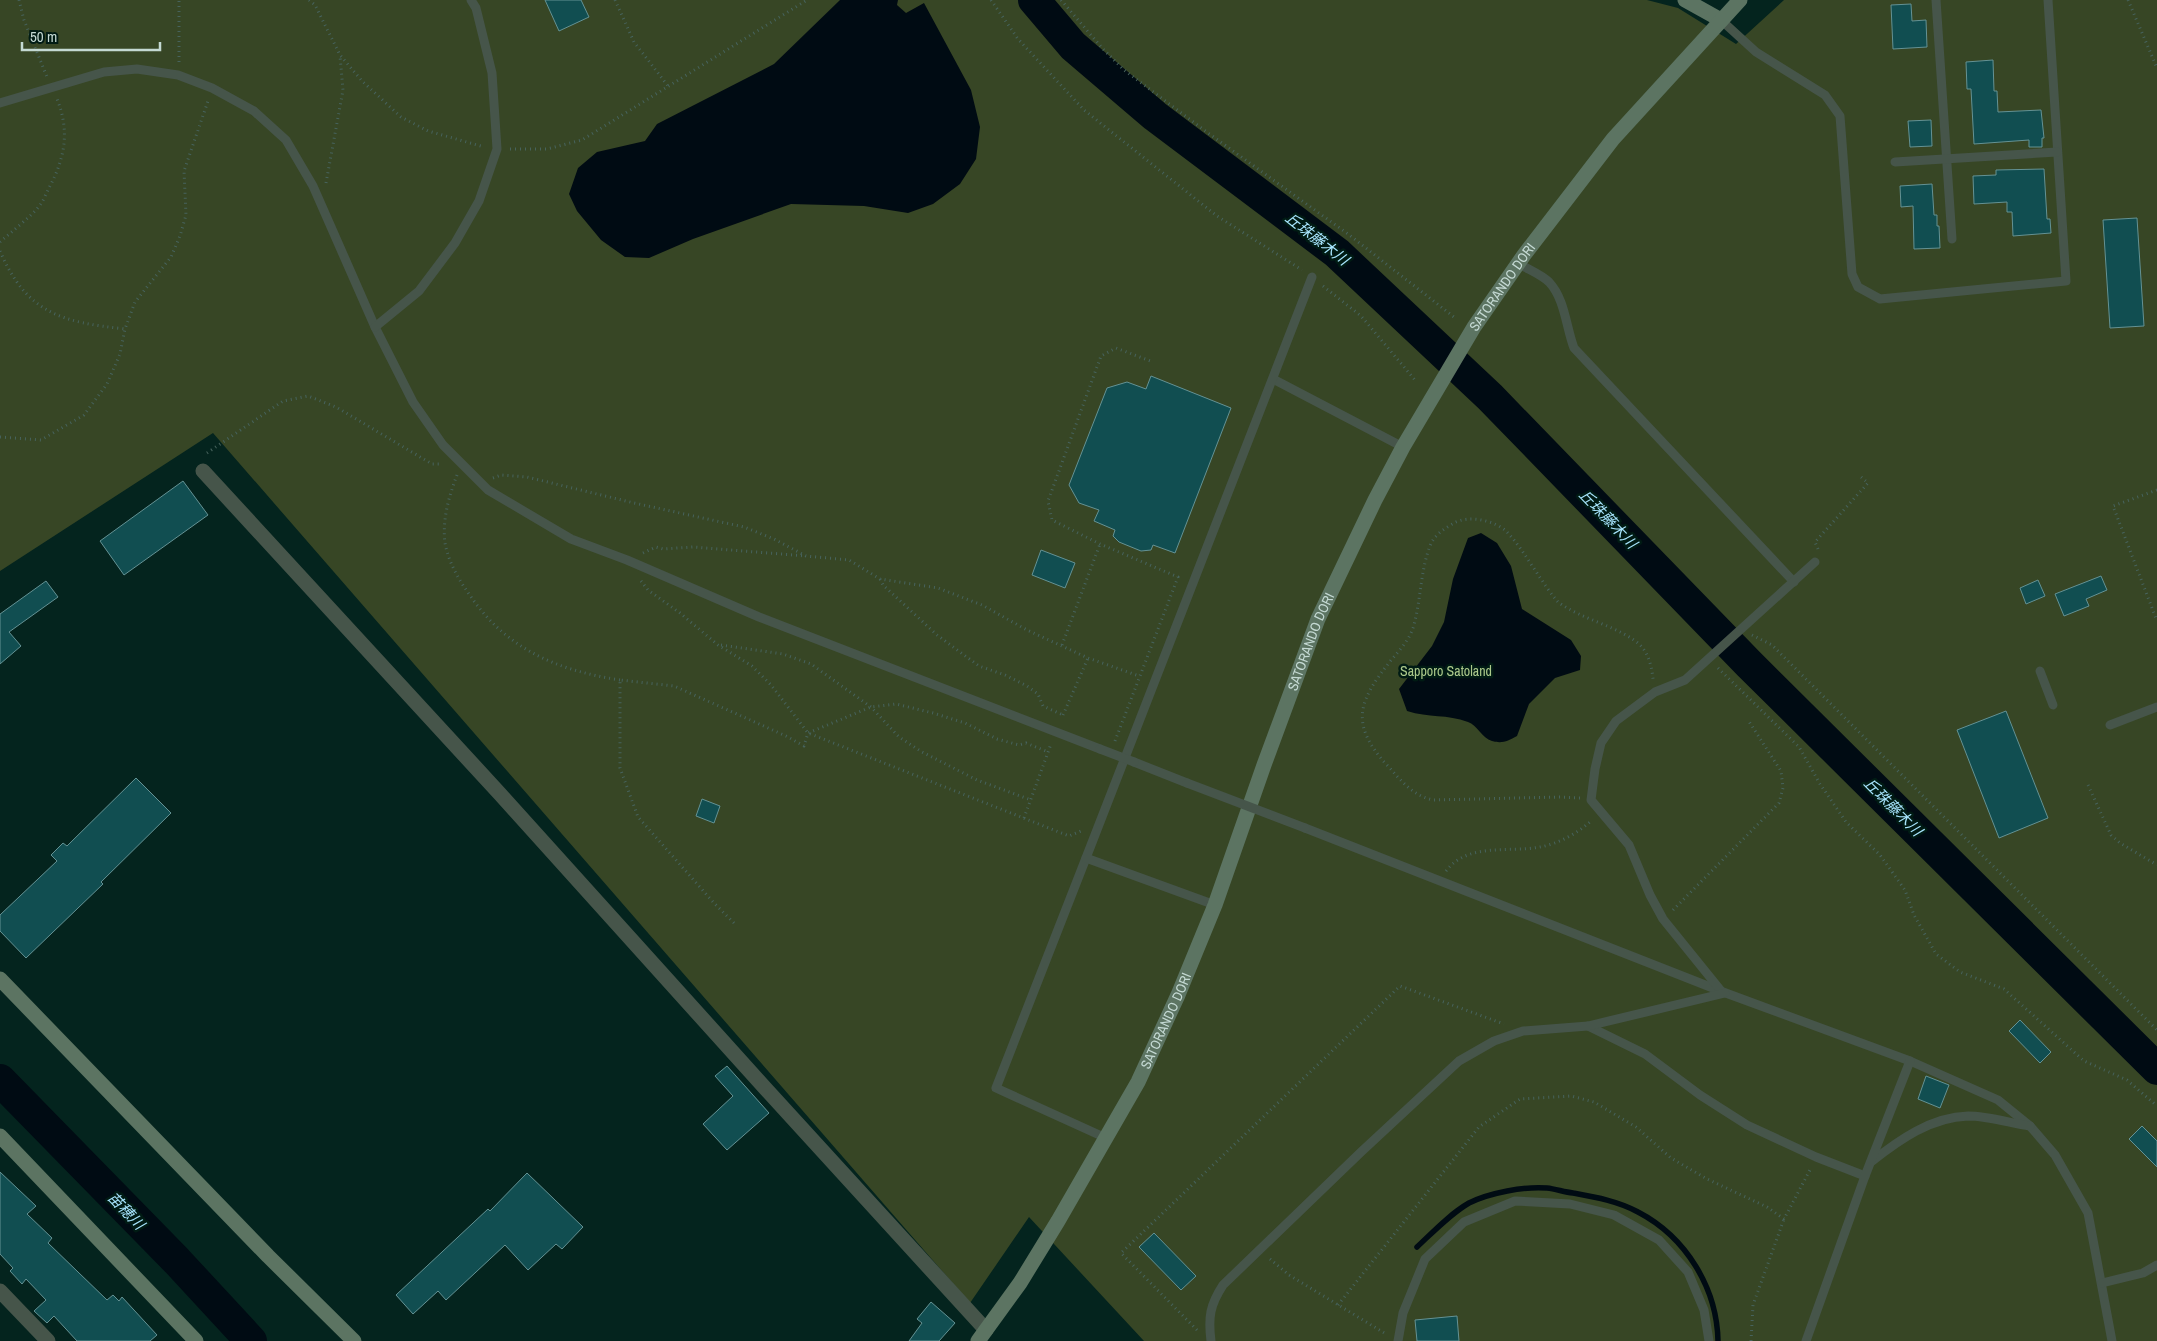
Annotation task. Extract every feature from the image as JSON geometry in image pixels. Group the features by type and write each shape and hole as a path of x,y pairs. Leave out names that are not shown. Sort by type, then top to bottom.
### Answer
{"street":[{"path":"1685,0 1721,20"},
{"name":"SATORANDO DORI","path":"982,1335 1030,1268 1138,1082 1216,906 1264,765 1318,619 1374,500 1403,447 1474,327 1518,263 1613,139 1740,0"},
{"path":"203,471 500,794 765,1088 982,1335"},
{"path":"0,979 261,1249 354,1341"},
{"path":"0,1136 196,1341"},
{"path":"0,1291 48,1341"}],"lane":[{"path":"376,327 419,291 455,243 478,202 498,149 492,73 476,8 472,0"},
{"path":"1936,0 1952,239"},
{"path":"1721,20 1756,52 1825,95 1840,116 1852,274 1858,287 1880,299 2066,281 2048,0"},
{"path":"0,103 112,71 137,69 178,74 212,88 254,111 286,140 322,204 376,327 413,402 443,446 488,490 571,539 627,560 759,617 1724,992 1910,1062 1998,1100 2030,1126 2055,1155 2088,1213 2112,1341"},
{"path":"1895,162 2057,152"},
{"path":"1518,263 1548,282 1561,301 1574,348 1794,582"},
{"path":"1106,1138 996,1088 1312,278"},
{"path":"1273,379 1403,447"},
{"path":"1724,992 1664,919 1650,895 1630,845 1591,800 1595,769 1602,743 1616,721 1655,692 1685,680 1741,631 1814,562"},
{"path":"2040,671 2053,705"},
{"path":"2110,725 2157,707"},
{"path":"1086,858 1216,906"},
{"path":"1211,1341 1208,1322 1213,1300 1223,1285 1459,1061 1494,1041 1523,1030 1588,1026 1724,992"},
{"path":"1588,1026 1645,1054 1700,1096 1747,1125 1816,1157 1865,1176"},
{"path":"1806,1341 1870,1162 1910,1062"},
{"path":"1870,1162 1902,1138 1938,1121 1968,1116 2030,1126"},
{"path":"1398,1341 1403,1313 1425,1259 1464,1222 1515,1201 1570,1204 1614,1215 1659,1240 1688,1272 1704,1310 1708,1341"},
{"path":"2102,1284 2143,1273 2157,1265"}],"path":[{"path":"0,242 40,205 58,171 64,152 62,113 35,50 19,0"},
{"path":"178,74 179,0"},
{"path":"309,0 315,5 340,55 362,81 401,117 428,131 474,145 498,149 547,149 582,140 807,0"},
{"path":"615,0 634,42 668,86"},
{"path":"991,0 1018,39 1084,110 1217,216 1294,264 1361,316 1415,380"},
{"path":"1061,0 1097,43 1124,70 1348,234 1454,317"},
{"path":"2129,0 2157,68"},
{"path":"322,204 343,90 340,55"},
{"path":"0,437 41,440 84,415 107,384 120,354 125,328 135,302 171,257 180,236 186,215 184,171 212,88"},
{"path":"0,251 22,288 36,303 53,314 78,321 125,328"},
{"path":"1112,749 1178,577 1100,544 1052,520 1048,501 1101,356 1116,348 1153,362"},
{"path":"207,453 283,401 308,396 336,407 432,464 460,463 447,504 445,542 456,576 479,610 507,638 547,660 570,670 620,680 674,686 786,736 804,746 808,733"},
{"path":"480,482 501,475 527,477 744,527 774,538 806,556"},
{"path":"1814,562 1820,555 1816,542 1868,483 1860,476"},
{"path":"2157,490 2114,506 2157,621"},
{"path":"1591,800 1560,797 1433,800 1420,797 1410,790 1376,754 1365,734 1362,717 1366,697 1373,683 1406,642 1413,628 1430,545 1441,530 1457,521 1490,522 1506,531 1558,602 1569,610 1624,635 1642,647 1652,667 1655,692"},
{"path":"1062,644 1100,544"},
{"path":"1084,822 1081,832 1069,836 808,733 771,685 752,666 718,645 680,613 648,590 627,560 656,547 663,550 692,547 849,560 880,579 938,588 982,605 1027,630 1062,644 1088,658 1139,676"},
{"path":"880,579 883,585 937,635 979,666 1006,675 1027,686 1038,694 1043,706 1063,715"},
{"path":"1741,631 1772,645 2157,1030"},
{"path":"718,645 783,654 812,664 871,707 899,737 922,752 976,780 1032,800"},
{"path":"1710,659 1799,746 1820,784 1846,822 1880,855 1905,890 1914,915 1936,954 1960,972 2004,989 2084,1061 2127,1080 2157,1106"},
{"path":"620,680 620,768 638,816 714,903 734,923"},
{"path":"808,733 871,707 896,704 933,712 965,723 997,739 1019,745 1026,743 1048,752"},
{"path":"1664,919 1779,803 1783,788 1781,771 1748,720"},
{"path":"2088,785 2111,835 2120,843 2157,865"},
{"path":"1438,881 1454,861 1470,854 1540,847 1554,843 1582,828 1601,812"},
{"path":"1201,1334 1121,1253 1400,986 1523,1030"},
{"path":"1338,1305 1480,1127 1520,1099 1571,1096 1594,1102 1636,1127 1671,1158 1707,1179 1767,1207 1784,1219"},
{"path":"1751,1341 1752,1305 1784,1219 1816,1157"},
{"path":"1259,1250 1289,1275 1388,1336"}],"green space":[{"name":"Sapporo Satoland","path":"0,0 1647,0 1678,8 1736,44 1784,0 2157,0 2157,1341 1144,1341 1029,1217 970,1303 213,433 0,571"}],"shaded area":[{"path":"840,0 898,0 897,5 906,13 924,3 971,90 980,127 976,159 960,184 933,204 908,213 864,206 791,204 693,239 649,258 625,257 601,240 577,211 569,194 578,168 597,152 645,141 657,124 774,64"},
{"path":"1481,533 1497,543 1511,566 1522,609 1571,640 1581,656 1580,670 1555,678 1529,704 1517,736 1502,742 1488,739 1468,722 1407,711 1399,689 1432,646 1444,622 1453,579 1468,538"}],"building":[{"path":"545,0 581,0 589,17 559,31"},
{"path":"1911,4 1912,21 1926,20 1927,47 1893,49 1891,5"},
{"path":"1993,60 1994,91 1997,91 1998,112 2041,110 2044,138 2042,138 2042,147 2029,147 2029,140 1974,144 1971,89 1967,89 1966,62"},
{"path":"1931,120 1932,146 1910,147 1908,121"},
{"path":"2044,169 2047,219 2050,219 2051,233 2013,236 2012,212 2007,212 2007,202 1974,204 1973,176 1996,175 1996,170"},
{"path":"1932,184 1934,215 1937,215 1937,226 1939,226 1940,248 1914,249 1913,206 1901,207 1900,186"},
{"path":"2137,218 2144,326 2110,328 2103,220"},
{"path":"1151,376 1231,408 1175,553 1153,545 1151,550 1141,551 1119,542 1113,536 1115,530 1094,521 1099,510 1079,503 1069,485 1107,388 1127,382 1146,389"},
{"path":"183,481 208,515 124,575 100,541"},
{"path":"1041,550 1075,563 1065,588 1032,575"},
{"path":"2101,576 2107,590 2086,599 2089,606 2064,616 2055,594"},
{"path":"2038,580 2045,596 2026,604 2020,588"},
{"path":"46,581 58,597 9,632 21,646 0,664 0,614"},
{"path":"2006,711 2048,818 1999,838 1957,730"},
{"path":"136,778 171,813 101,882 103,884 26,958 0,931 0,915 57,861 51,855 63,843 67,846"},
{"path":"702,799 720,806 714,823 696,816"},
{"path":"2020,1020 2051,1052 2040,1063 2009,1031"},
{"path":"727,1066 769,1113 727,1150 703,1124 733,1096 715,1076"},
{"path":"1926,1076 1949,1085 1940,1108 1918,1099"},
{"path":"2142,1126 2157,1141 2157,1167 2129,1139"},
{"path":"0,1172 36,1206 27,1214 52,1238 48,1243 107,1300 113,1295 119,1301 122,1297 157,1335 150,1341 77,1341 54,1316 47,1323 34,1311 46,1300 26,1279 22,1284 10,1271 13,1268 0,1254"},
{"path":"527,1173 583,1227 562,1249 556,1244 528,1270 505,1245 446,1300 438,1291 413,1314 396,1295 488,1209 490,1211"},
{"path":"1154,1233 1196,1276 1181,1290 1139,1247"},
{"path":"931,1302 955,1323 939,1341 909,1341 922,1323 917,1319"},
{"path":"1457,1316 1459,1341 1417,1341 1415,1320"}],"waterway":[{"name":"丘珠藤木川","path":"1034,0 1073,46 1155,116 1337,253 1490,397 1749,664 2157,1069"},
{"name":"苗穂川","path":"0,1080 177,1261 251,1341"},
{"path":"1417,1247 1462,1207 1477,1199 1497,1193 1518,1189 1547,1188 1614,1202 1638,1212 1671,1235 1696,1266 1712,1302 1718,1341"}]}
